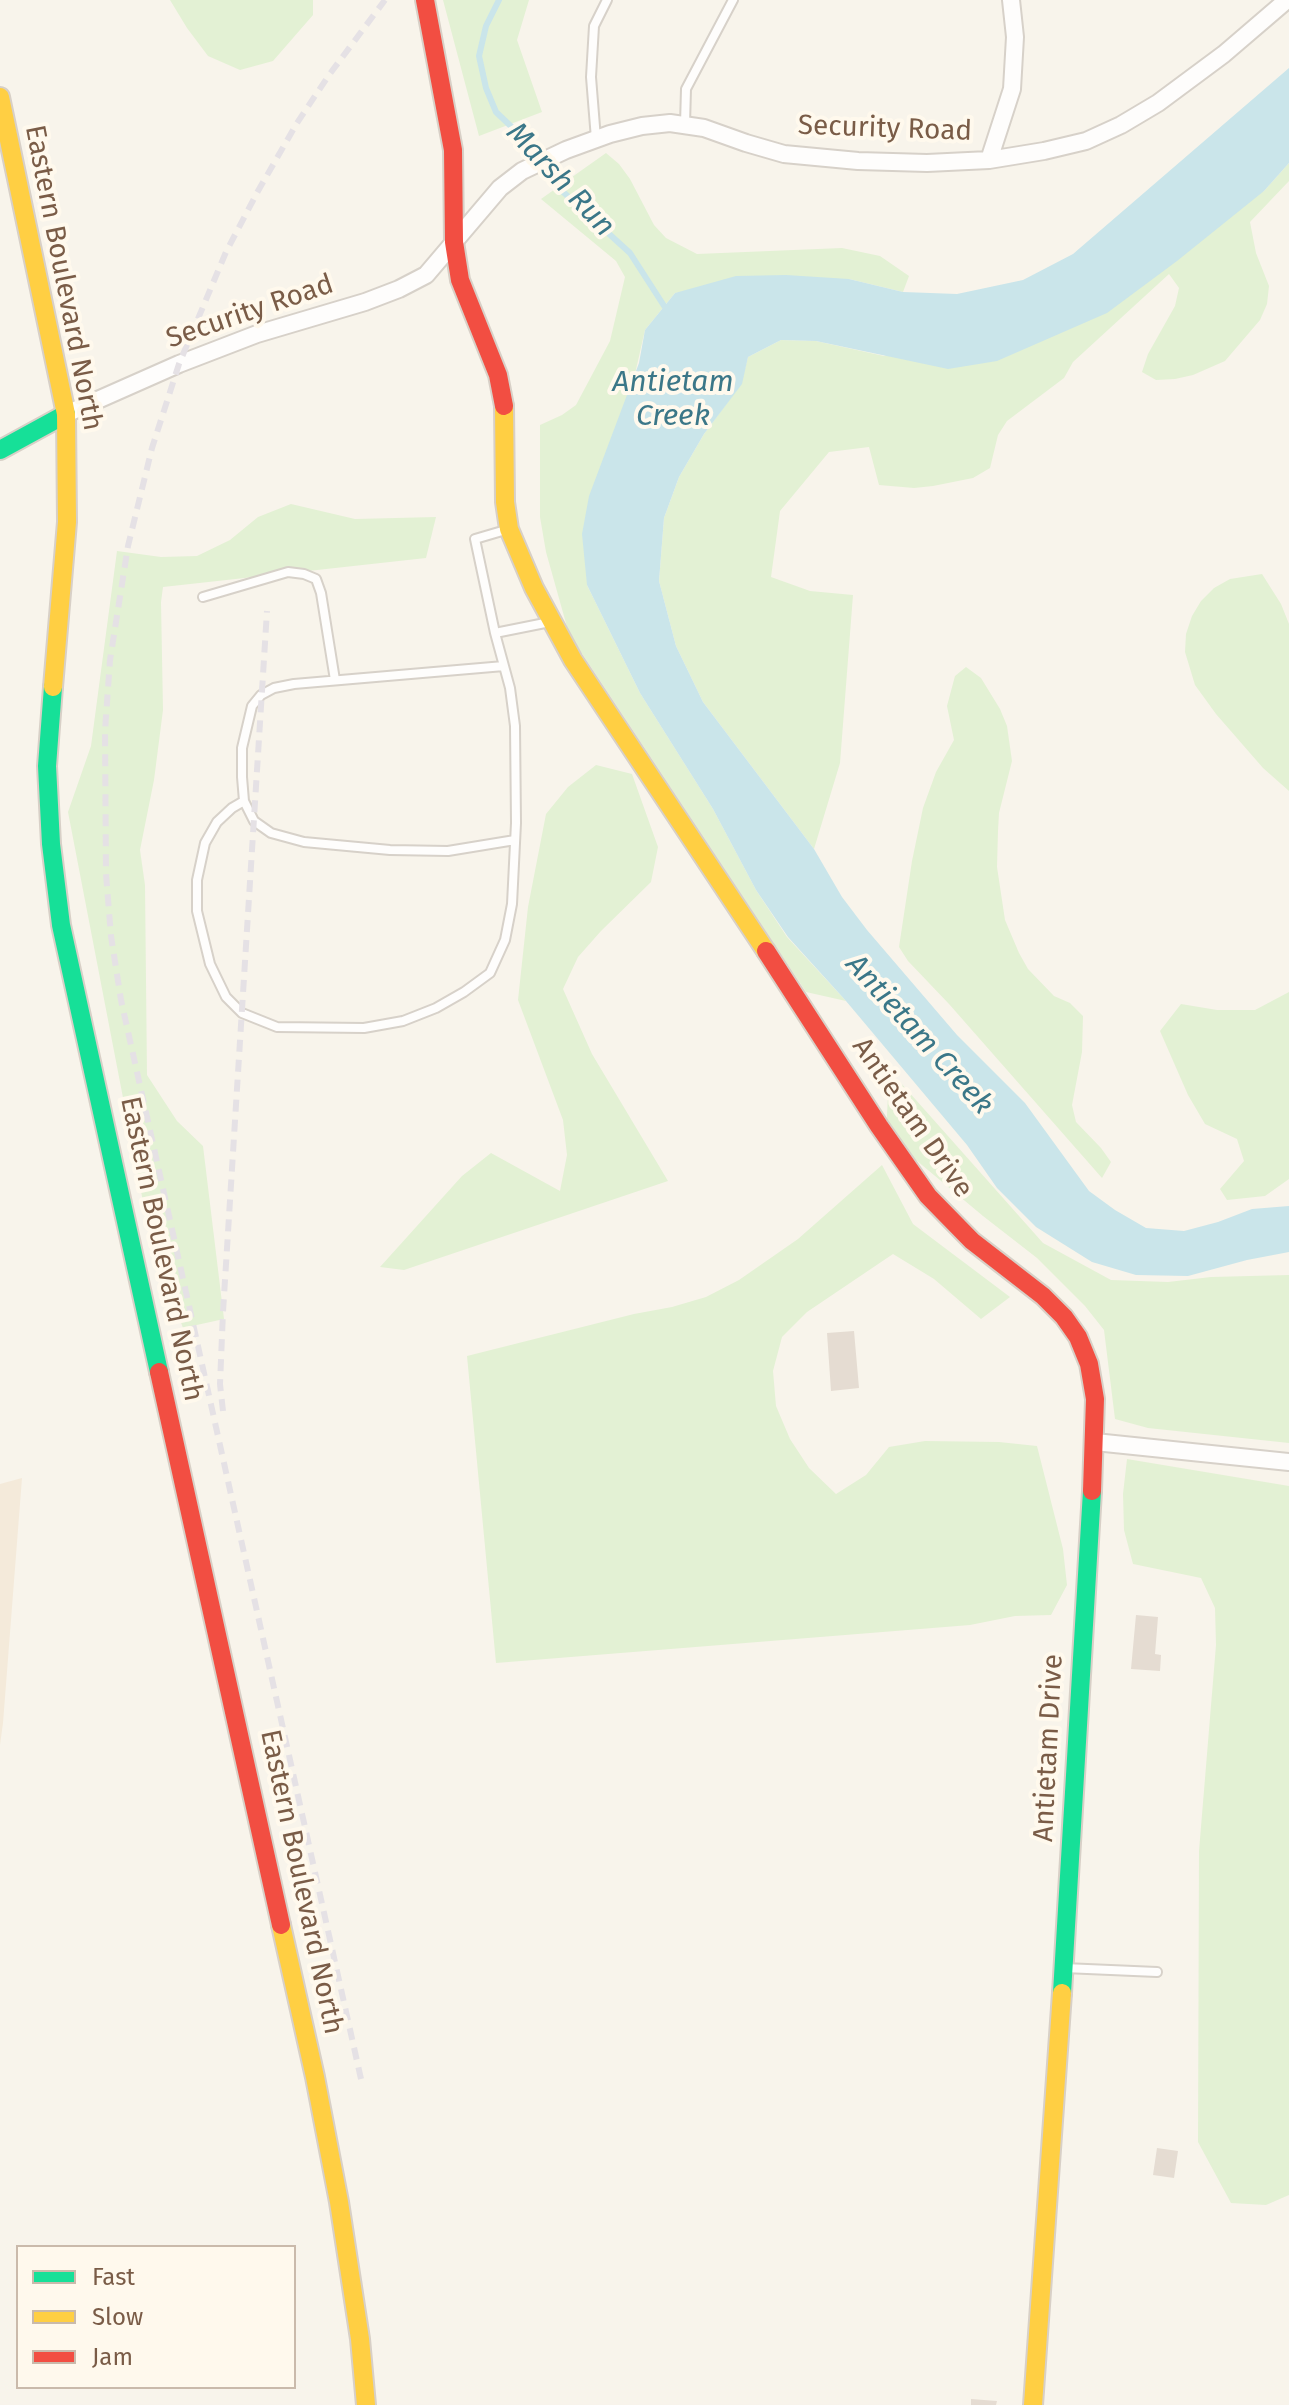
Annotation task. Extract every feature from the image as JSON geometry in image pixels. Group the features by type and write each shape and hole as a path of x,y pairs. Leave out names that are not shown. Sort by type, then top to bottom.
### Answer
{"street":[{"name":"Antietam Drive","path":"425,0 453,150 454,242 460,280 498,375 504,400 503,473 509,529 551,622 879,1126 928,1196 972,1241 1043,1296 1064,1317 1078,1337 1089,1364 1095,1442 1064,1968 1033,2405"},
{"path":"989,160 1012,89 1015,37 1011,0"},
{"name":"Security Road","path":"0,450 66,414 179,364 257,334 365,302 426,275 500,188 522,171 596,139 642,126 670,123 704,128 784,154 818,159 927,163 989,160 1086,141 1158,103 1224,54 1287,0"},
{"name":"Eastern Boulevard North","path":"0,97 66,414 67,522 47,766 51,844 61,925 315,2077 339,2202 360,2339 366,2405"},
{"path":"1095,1442 1289,1462"}],"lane":[{"path":"596,139 591,77 594,26 607,0"},
{"path":"685,125 686,89 733,0"},
{"path":"244,801 217,822 205,843 197,880 197,911 210,964 226,997 242,1013 277,1027 364,1028 403,1021 436,1008 490,973 505,940 512,904 515,726 510,688 475,539 509,529"},
{"path":"203,597 288,572 316,579 335,680"},
{"path":"495,633 551,622"},
{"path":"504,666 274,688 261,695 252,706 246,724 242,748 244,801 254,821 271,833 304,842 390,850 448,851 515,840"},
{"path":"1064,1968 1157,1972"}],"shaded area":[{"path":"22,1478 3,1723 0,1745 0,1484"}],"green space":[{"path":"170,0 313,0 313,15 273,61 240,70 208,56"},
{"path":"443,0 529,0 517,40 542,112 479,136"},
{"path":"606,153 630,179 654,225 666,238 697,254 842,248 880,256 909,276 903,292 849,279 675,293 645,330 587,585 640,693 713,809 756,890 787,937 846,1001 806,992 569,634 546,552 540,517 540,425 576,405 610,341 625,277 616,261 541,199"},
{"path":"1289,163 1289,181 1250,222 1256,253 1269,286 1267,304 1260,320 1225,361 1175,379 1156,380 1142,372 1148,354 1175,306 1179,288 1169,274 1073,362 1064,378 1007,421 998,435 990,468 973,478 933,486 879,485 869,447 829,452 780,511 771,577 810,591 853,595 840,763 814,849 703,702 676,646 659,581 664,518 679,477 704,434 741,384 748,357 781,340 816,341 884,356 1264,191"},
{"path":"291,504 355,519 436,517 426,558 163,587 163,710 154,780 140,850 145,885 147,1075 177,1121 203,1146 224,1319 183,1328 150,1238 68,812 91,746 117,551 161,557 197,556 230,540 258,517"},
{"path":"1262,574 1281,604 1289,624 1289,791 1263,768 1216,714 1195,685 1185,652 1186,634 1201,601 1214,588 1230,579"},
{"path":"966,667 981,678 1007,726 1012,761 999,813 997,867 1005,920 1028,969 1054,996 1070,1003 1083,1016 1082,1052 1072,1105 1076,1122 1111,1162 1102,1178 908,961 899,947 923,808 936,772 954,740 947,706 955,676"},
{"path":"596,765 632,774 658,847 651,882 578,957 563,989 592,1054 668,1181 404,1270 380,1267 462,1176 491,1153 560,1191 567,1155 563,1120 518,1000 528,907 546,814 568,787"},
{"path":"1289,992 1289,1179 1265,1196 1227,1200 1220,1189 1244,1161 1237,1139 1205,1124 1188,1095 1160,1031 1181,1004 1217,1010 1255,1010"},
{"path":"900,1082 1043,1243 1111,1280 1168,1282 1211,1277 1289,1275 1289,1443 1148,1428 1115,1419 1104,1330 1085,1306 1037,1258 886,1135 888,1095"},
{"path":"882,1165 913,1224 1010,1297 981,1319 934,1279 893,1254 807,1312 782,1337 773,1371 776,1406 790,1439 809,1468 836,1494 866,1475 889,1447 925,1441 1037,1446 1063,1549 1067,1585 1051,1615 1015,1616 970,1625 496,1663 467,1356 706,1297 739,1280 798,1239"},
{"path":"1127,1459 1289,1486 1289,2195 1266,2205 1231,2203 1198,2142 1199,1851 1216,1645 1215,1608 1201,1578 1133,1564 1124,1530 1123,1494"}],"water":[{"name":"Antietam Creek","path":"1289,68 1289,163 1264,191 1107,313 997,361 948,369 816,341 781,340 748,357 742,384 704,434 679,477 664,518 659,581 676,646 703,702 814,849 842,897 867,930 957,1035 1025,1103 1089,1191 1146,1228 1184,1231 1252,1209 1289,1206 1289,1252 1188,1276 1136,1275 1092,1262 1036,1227 997,1188 967,1145 788,937 756,890 713,809 640,693 587,585 582,534 589,496 639,363 645,330 675,293 736,276 849,279 903,292 957,294 1023,280 1073,254"}],"building":[{"path":"854,1331 859,1388 831,1391 827,1333"},
{"path":"1136,1615 1158,1617 1155,1654 1161,1655 1160,1671 1131,1669"},
{"path":"1157,2148 1178,2151 1174,2178 1153,2175"},
{"path":"971,2399 997,2401 996,2405 971,2405"}],"waterway":[{"name":"Marsh Run","path":"499,0 486,26 479,56 486,88 496,112 517,132 561,190 630,253 668,312"}],"railway":[{"path":"361,2079 121,1000 106,874 105,731 110,660 128,546 152,448 179,364 226,252 258,191 297,123 385,0"},
{"path":"223,1411 220,1384 223,1312 267,611"}],"traffic: fast":[{"path":"0,450 66,414"},
{"path":"53,687 47,766 51,844 61,925 159,1372"},
{"path":"1062,1993 1092,1491"}],"traffic: slow":[{"path":"0,97 66,414 67,522 53,687"},
{"path":"504,406 505,502 509,529 534,588 573,660 766,951"},
{"path":"281,1925 339,2202 360,2339 366,2405"},
{"path":"1033,2405 1062,1993"}],"traffic: jam":[{"path":"425,0 453,150 454,242 460,280 498,375 504,406"},
{"path":"766,951 928,1196 972,1241 1043,1296 1078,1337 1089,1364 1095,1399 1092,1491"},
{"path":"159,1372 281,1925"}]}
